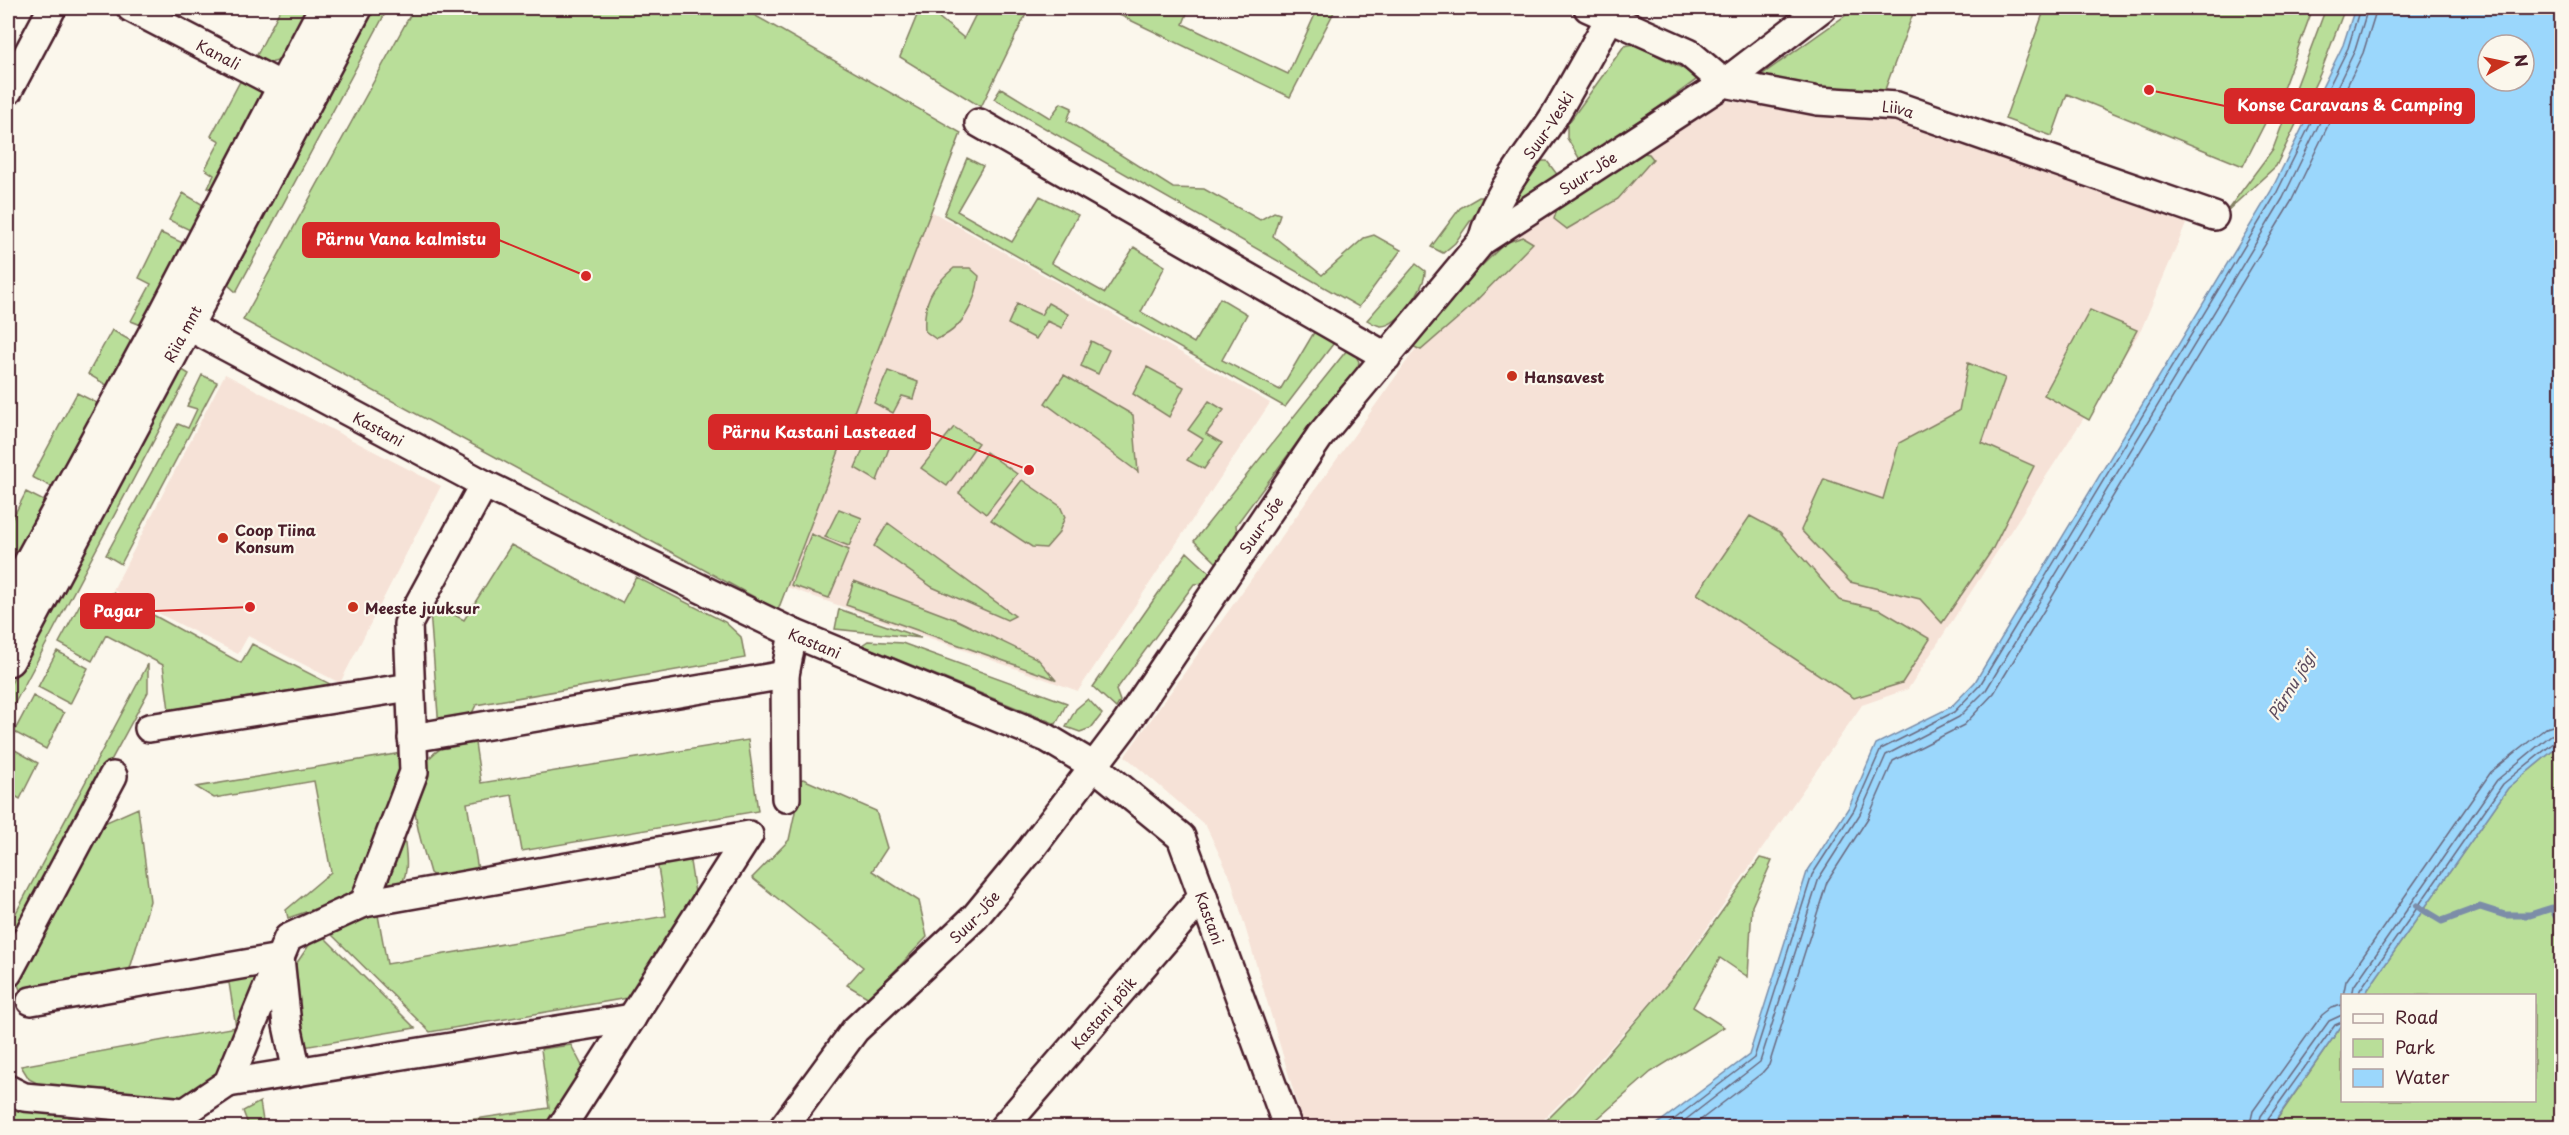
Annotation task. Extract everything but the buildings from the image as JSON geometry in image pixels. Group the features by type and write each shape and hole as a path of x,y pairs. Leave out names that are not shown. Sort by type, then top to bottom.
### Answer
{"main road":[{"name":"Riia mnt","path":"295,93 326,8"},
{"name":"Riia mnt","path":"8,659 176,319 295,93 355,8"},
{"name":"Riia mnt","path":"8,605 176,319"}],"street":[{"path":"8,91 17,51 52,8"},
{"name":"Kanali","path":"131,8 295,93"},
{"name":"Suur-Jõe","path":"783,1128 855,1030 975,917 1094,766 1320,436 1482,241 1724,82 1822,8"},
{"name":"Liiva","path":"1603,11 1689,53 1724,82 1818,101 1897,106 2214,216"},
{"name":"Suur-Veski","path":"1482,241 1488,220 1500,196 1553,118 1603,11"},
{"path":"979,123 1387,357"},
{"name":"Kastani","path":"176,319 484,484 793,633 1047,738 1094,766 1181,837 1288,1128"},
{"path":"364,903 389,843 414,772 408,624 484,484"},
{"path":"786,798 785,675 793,633"},
{"path":"412,738 785,675"},
{"path":"148,728 410,687"},
{"path":"8,973 113,776"},
{"path":"228,1083 288,938 364,903 748,835 561,1128"},
{"name":"Kastani põik","path":"1003,1128 1203,896"},
{"path":"31,1001 280,958"},
{"path":"280,958 287,1025 297,1072"},
{"path":"8,1089 24,1097 185,1112 228,1083 632,1018"}],"shaded area":[{"path":"1722,100 1796,111 1889,115 2189,217 2141,330 1908,689 1862,705 1673,977 1570,1093 1536,1127 1304,1127 1231,879 1206,826 1125,756 1469,274 1546,208"},
{"path":"931,211 1270,403 1078,691 787,587"},
{"path":"225,374 441,486 340,683 248,636 238,654 113,590"}],"green space":[{"path":"281,8 311,8 285,59 266,64 255,59"},
{"path":"375,8 388,8 236,292 226,283"},
{"path":"414,8 742,8 961,133 778,610 243,320"},
{"path":"920,8 927,8 964,38 979,8 1029,8 981,107 900,57"},
{"path":"1105,8 1189,8 1183,24 1288,74 1318,8 1336,8 1290,97"},
{"path":"1856,8 1915,8 1883,95 1787,88 1760,76"},
{"path":"2045,8 2313,8 2284,86 2243,166 2067,94 2052,136 2005,119"},
{"path":"2326,8 2345,8 2320,74 2276,166 2226,212 2273,149"},
{"path":"1634,44 1700,77 1582,163 1567,138 1567,125 1624,46"},
{"path":"244,74 261,84 263,97 215,188 208,188 214,175 205,169 220,141 211,136"},
{"path":"1001,88 1050,118 1061,103 1072,108 1067,121 1173,188 1204,189 1260,220 1274,212 1280,214 1273,236 1322,275 1364,238 1374,235 1401,250 1359,307 994,99"},
{"path":"1643,153 1649,154 1653,159 1618,199 1567,229 1554,219 1557,209"},
{"path":"967,158 983,166 957,211 1012,242 1040,196 1078,215 1051,263 1105,293 1134,247 1165,266 1141,312 1194,343 1220,298 1247,314 1222,360 1280,390 1319,324 1340,335 1285,407 944,215"},
{"path":"1540,161 1547,161 1559,177 1500,218"},
{"path":"183,193 205,206 192,231 169,220"},
{"path":"1479,197 1487,197 1455,243 1443,253 1431,247 1460,208"},
{"path":"161,233 183,243 141,325 131,321 151,284 139,278"},
{"path":"1523,237 1533,243 1466,311 1421,350 1410,345 1441,306 1505,243"},
{"path":"1416,264 1425,271 1424,278 1410,305 1387,325 1380,326 1367,320"},
{"path":"954,268 970,268 979,276 975,296 960,322 945,335 936,339 925,331 927,303 939,282"},
{"path":"1048,303 1068,314 1062,328 1047,321 1036,339 1008,324 1017,304 1041,315"},
{"path":"2090,310 2137,330 2089,420 2044,395"},
{"path":"112,330 133,342 108,386 88,374"},
{"path":"1091,341 1109,350 1098,374 1081,366"},
{"path":"1351,345 1359,362 1356,375 1319,432 1305,432 1236,525 1238,542 1220,566 1194,541"},
{"path":"1968,363 2005,378 1982,443 2034,466 1992,550 1942,623 1920,599 1850,582 1801,530 1824,479 1883,499 1899,443 1959,411"},
{"path":"1147,367 1184,387 1169,417 1133,394"},
{"path":"179,368 189,374 8,716 8,689"},
{"path":"888,371 918,382 913,399 902,396 893,413 874,403"},
{"path":"202,375 217,382 121,564 106,555 178,424 188,428 197,409 187,406"},
{"path":"1064,375 1133,415 1138,472 1045,403"},
{"path":"77,393 99,404 54,488 32,477"},
{"path":"1209,401 1224,410 1206,434 1222,443 1204,469 1187,460 1203,439 1188,430"},
{"path":"954,427 978,443 947,486 921,468"},
{"path":"869,435 889,448 877,481 855,468"},
{"path":"986,452 1017,474 986,514 959,493"},
{"path":"1022,480 1060,506 1065,517 1058,534 1046,548 1032,547 991,520"},
{"path":"26,492 46,502 8,575 8,527"},
{"path":"839,509 862,518 849,546 825,537"},
{"path":"1750,516 1780,532 1839,600 1881,610 1930,639 1902,683 1854,698 1697,594"},
{"path":"888,523 1015,616 1007,620 932,587 874,546"},
{"path":"811,534 849,550 829,598 791,585"},
{"path":"511,545 622,603 636,577 725,622 741,637 745,658 476,705 468,722 439,728 430,611 434,604 464,620"},
{"path":"1187,552 1212,575 1208,583 1194,584 1116,690 1120,701 1116,708 1093,687"},
{"path":"854,581 957,620 1038,659 1055,679 846,605"},
{"path":"113,593 241,663 252,644 330,684 169,710 163,665 106,635 92,661 59,643 80,604"},
{"path":"839,609 921,638 835,629"},
{"path":"868,641 902,643 1067,703 1056,724 862,645"},
{"path":"57,651 88,668 70,704 38,687"},
{"path":"148,664 148,692 8,951 8,928"},
{"path":"33,696 64,713 46,749 14,732"},
{"path":"1088,699 1102,714 1091,728 1080,732 1066,727 1076,709"},
{"path":"748,740 758,811 522,851 512,795 467,803 479,876 443,882 430,873 417,824 415,790 419,775 427,761 440,749 475,743 481,783"},
{"path":"2561,744 2561,1127 2271,1128 2341,1026 2341,1102 2536,1102 2536,994 2365,994 2508,788"},
{"path":"8,746 38,763 20,799 8,792"},
{"path":"402,753 402,776 361,885 338,901 288,918 286,910 331,872 314,781 214,798 196,787"},
{"path":"803,779 876,811 887,848 872,871 919,901 927,937 869,998 847,985 863,967 752,878 789,840 795,812 792,782"},
{"path":"138,808 150,901 129,972 20,990 17,982 102,824"},
{"path":"404,834 406,871 397,891 377,884"},
{"path":"689,855 697,906 639,996 430,1032 329,932 356,917 378,915 387,964 666,916 657,861"},
{"path":"1760,858 1772,861 1752,906 1748,977 1720,958 1693,1007 1724,1027 1651,1072 1588,1127 1540,1127 1576,1091 1683,966"},
{"path":"323,936 415,1028 298,1048 290,973 309,945"},
{"path":"268,967 221,1077 182,1105 64,1097 29,1079 21,1066 236,1027 229,983 200,987 199,978"},
{"path":"571,1045 587,1075 554,1127 415,1128 549,1108 541,1049"},
{"path":"8,1094 64,1116 125,1127 18,1128 8,1123"},
{"path":"260,1102 264,1127 249,1127 243,1111"}],"water":[{"name":"Pärnu jõgi","path":"2355,8 2561,8 2561,744 2508,788 2365,994 2341,994 2341,1026 2271,1127 1653,1127 1749,1055 1807,872 1849,807 1876,744 1951,707 1975,682 2271,191 2343,45"}],"waterway":[{"path":"2417,906 2442,921 2480,907 2505,915 2530,915 2552,908 2556,916 2562,915"}],"place":[{"name":"Konse Caravans & Camping","path":"2149,90"},
{"name":"Pärnu Vana kalmistu","path":"586,276"},
{"name":"Hansavest","path":"1512,376"},
{"name":"Pärnu Kastani Lasteaed","path":"1029,470"},
{"name":"Coop Tiina Konsum","path":"223,538"},
{"name":"Pagar","path":"250,607"},
{"name":"Meeste juuksur","path":"353,607"}]}
